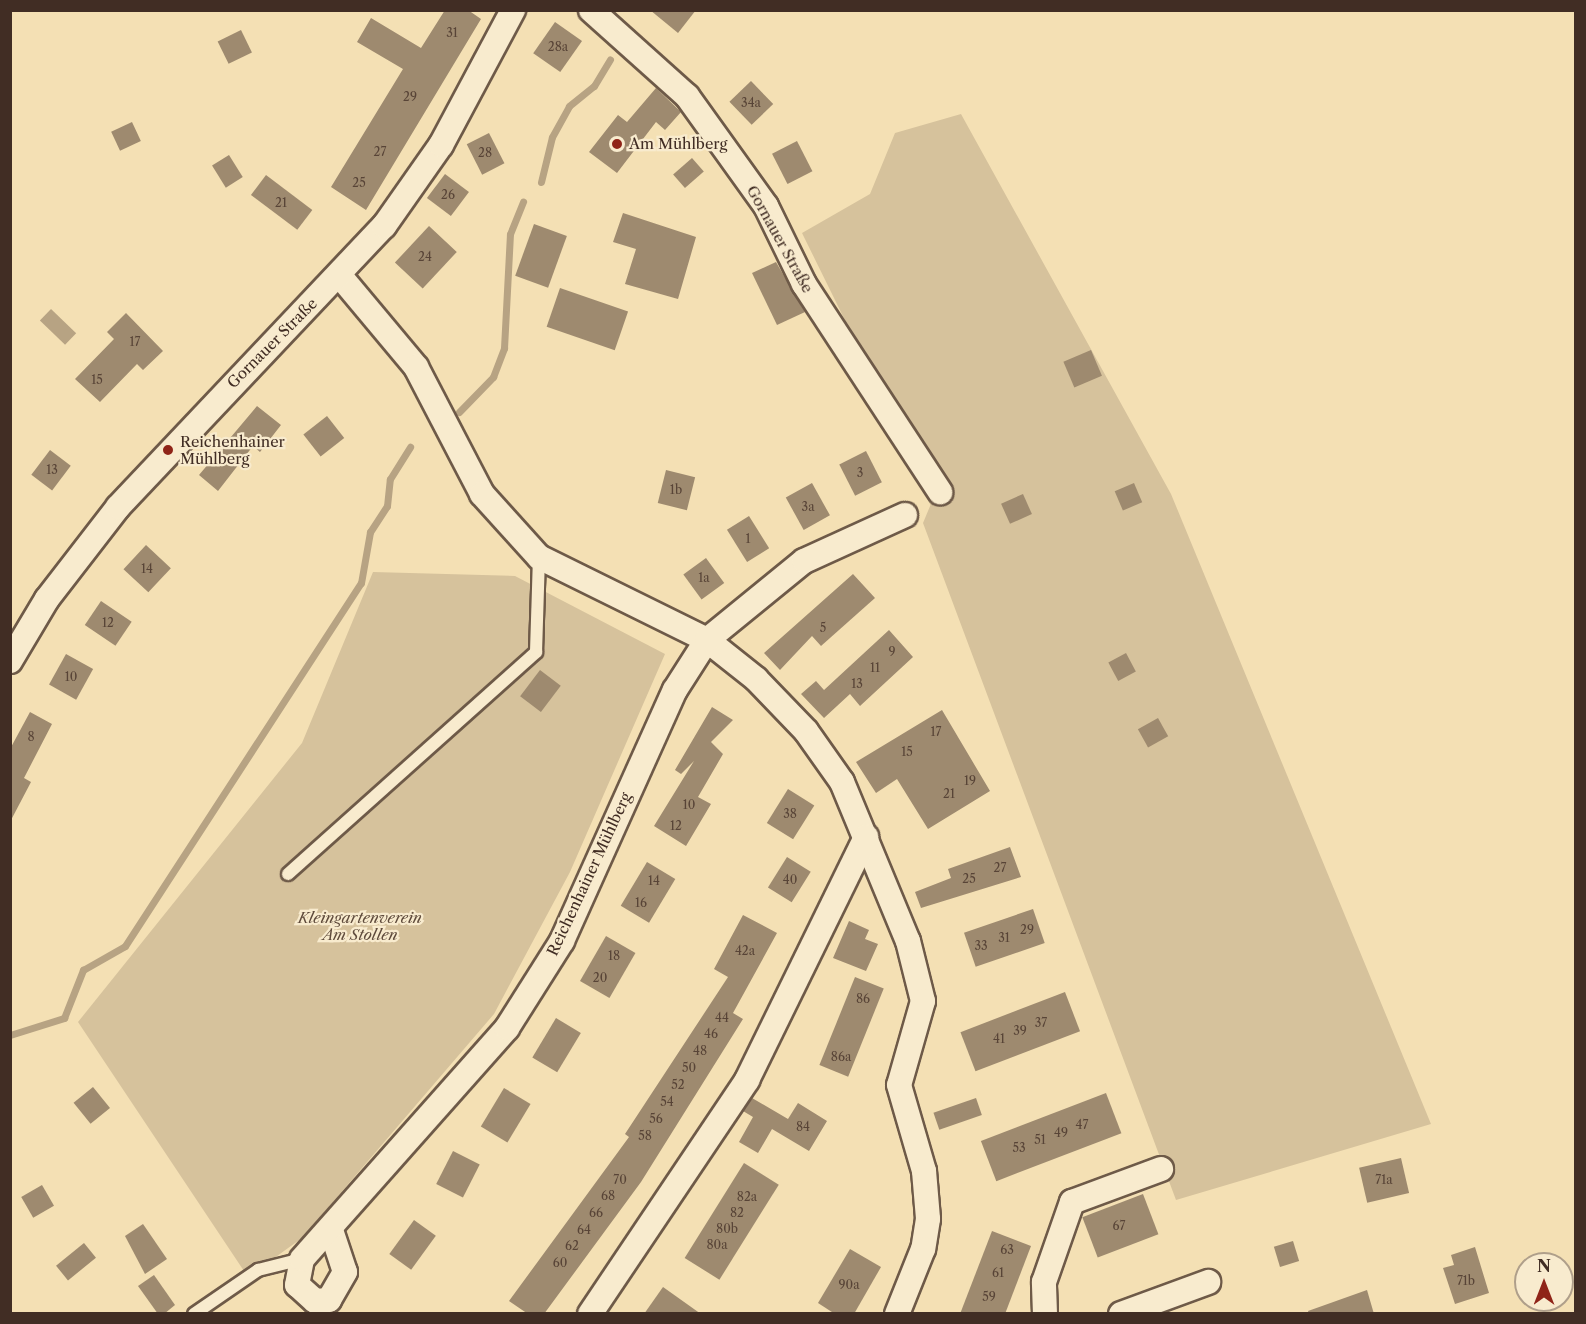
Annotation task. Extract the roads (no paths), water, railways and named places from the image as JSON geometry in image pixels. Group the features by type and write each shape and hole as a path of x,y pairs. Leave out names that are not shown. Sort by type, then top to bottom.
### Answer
{"street":[{"name":"Gornauer Straße","path":"591,10 687,96 701,115 766,206 804,284 940,492"},
{"name":"Gornauer Straße","path":"10,661 16,635 130,492 193,421 340,276 384,226 441,145 514,11"},
{"path":"340,276 416,367 482,494 539,557 707,640 756,679 806,731 843,782 908,941 923,1001 898,1085 924,1171 928,1219 923,1249 897,1314"},
{"name":"Reichenhainer Mühlberg","path":"302,1259 331,1230 507,1028 562,941 675,690 707,640 804,561 905,515"},
{"path":"590,1314 747,1080 866,837"},
{"path":"1045,1314 1044,1282 1072,1202 1161,1169"},
{"path":"302,1259 296,1271 304,1296 328,1300 345,1272 331,1230"},
{"path":"1121,1314 1208,1282"}],"lane":[{"path":"288,874 536,652 539,557"},
{"path":"194,1314 258,1270 302,1259"}],"waterway":[{"path":"541,182 552,137 569,106 594,86 610,59"},
{"path":"459,412 493,377 504,348 510,234 523,201"},
{"path":"10,1035 64,1018 83,970 125,946 361,583 370,532 387,506 390,479 410,447"}],"place":[{"name":"Am Mühlberg","path":"617,144"},
{"name":"Reichenhainer Mühlberg","path":"168,450"}],"park label":[{"name":"Kleingartenverein Am Stollen","path":"360,926"}]}
